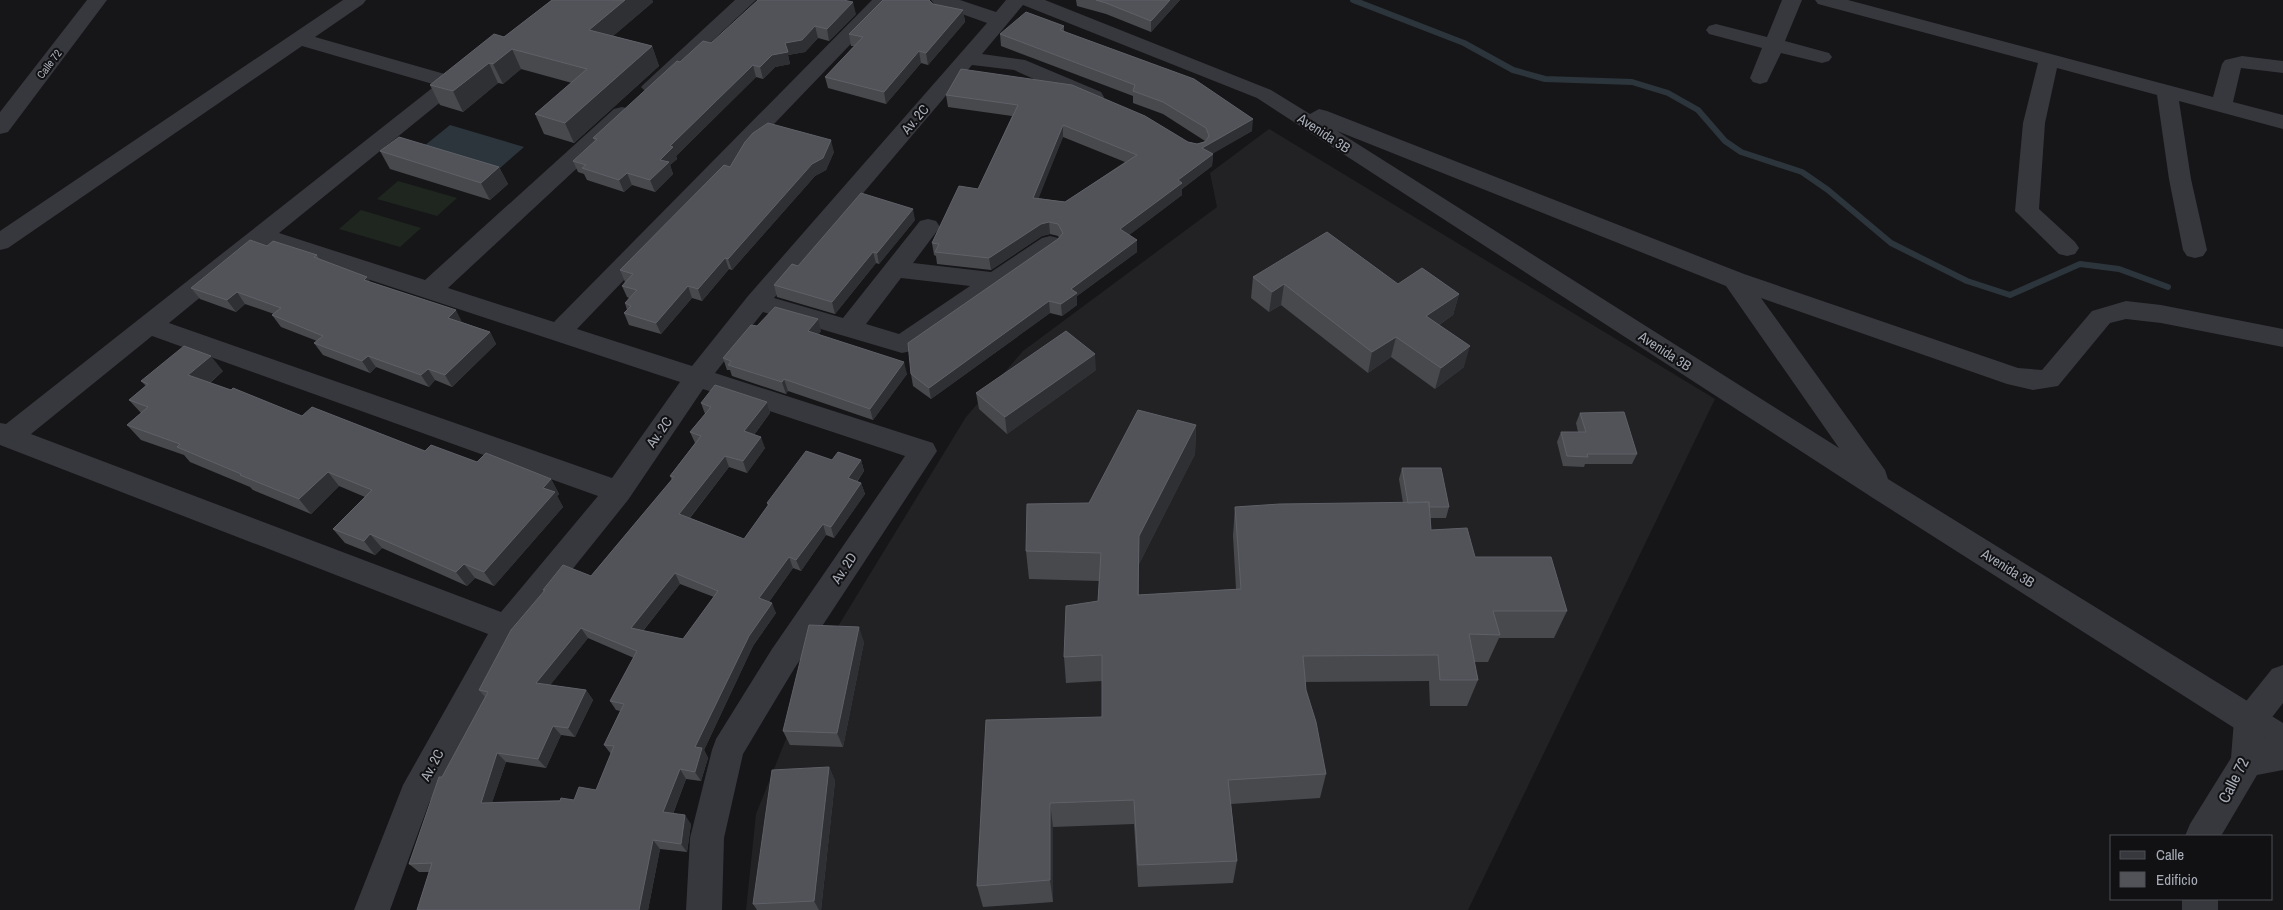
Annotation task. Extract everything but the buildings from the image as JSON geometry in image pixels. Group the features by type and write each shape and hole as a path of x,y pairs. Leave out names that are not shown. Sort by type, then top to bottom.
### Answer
{"street":[{"name":"Calle 72","path":"1,126 97,0"},
{"path":"0,242 356,0"},
{"path":"429,291 746,0"},
{"path":"558,333 883,0"},
{"path":"941,0 998,20"},
{"name":"Av. 2C","path":"372,910 415,796 507,628 618,492 697,378 757,302 1017,0"},
{"name":"Avenida 3B","path":"1028,0 1264,94 1883,490 2283,741"},
{"path":"1760,78 1792,0"},
{"path":"1825,0 2283,122"},
{"path":"1716,30 1822,57"},
{"path":"300,39 452,83"},
{"path":"4,435 148,325 481,59"},
{"path":"2049,59 2034,124 2027,211 2067,248"},
{"path":"2222,105 2232,64 2242,62 2283,68"},
{"path":"962,64 1059,83 1111,104"},
{"path":"2167,90 2180,179 2195,250"},
{"path":"1264,94 1735,280 2007,374 2033,380 2049,379 2101,317 2126,310 2161,314 2283,338"},
{"path":"849,328 928,227"},
{"path":"259,235 697,378"},
{"path":"757,302 902,344 1050,244"},
{"path":"895,269 995,281"},
{"path":"1735,280 1883,490"},
{"path":"148,325 618,492"},
{"name":"Av. 2D","path":"697,378 923,452 783,659 728,750 707,838 704,910"},
{"path":"4,435 507,628"},
{"path":"2250,720 2283,679"},
{"name":"Calle 72","path":"2203,835 2247,761 2250,720"},
{"path":"2247,761 2283,755"}],"shaded area":[{"path":"450,125 524,147 499,169 424,146"},
{"path":"1269,129 1715,399 1468,910 746,910 756,814 818,659 966,417 1023,351 1217,207 1210,173"},
{"path":"398,181 457,198 437,216 377,199"},
{"path":"361,210 421,228 400,247 339,229"}],"waterway":[{"path":"1353,0 1464,43 1513,70 1545,79 1632,82 1668,93 1698,110 1725,141 1741,152 1802,172 1828,190 1891,243 1967,281 2010,295 2080,264 2119,269 2168,287"}]}
